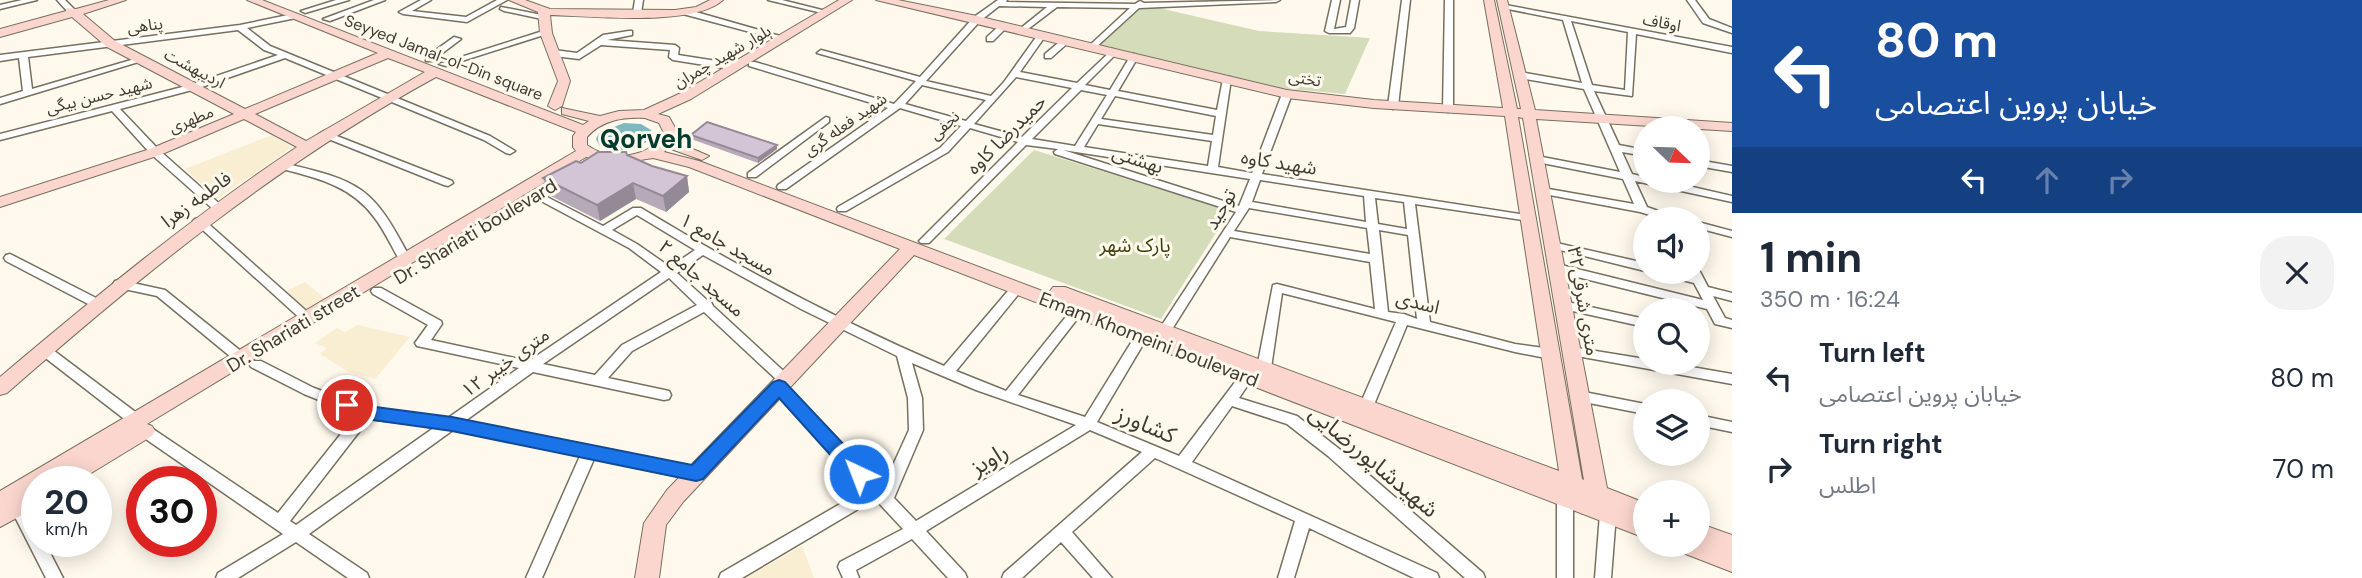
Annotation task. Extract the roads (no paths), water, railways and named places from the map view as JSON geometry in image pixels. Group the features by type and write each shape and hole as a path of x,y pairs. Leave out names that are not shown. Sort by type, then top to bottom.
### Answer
{"main road":[{"path":"0,31 108,0"},
{"path":"73,11 121,0"},
{"name":"Seyyed Jamal-ol-Din square","path":"252,0 429,59 440,67 584,130"},
{"name":"Seyyed Jamal-ol-Din square","path":"275,0 299,14 327,19 389,53 601,120"},
{"path":"514,0 538,9 637,13 699,10 718,0"},
{"name":"بلوار شهید چمران","path":"646,114 686,96 847,0"},
{"name":"بلوار شهید چمران","path":"664,120 676,109 860,0"},
{"name":"تختی","path":"881,0 977,19 1287,94 1393,106 1732,127"},
{"path":"1498,6 1520,75 1520,114 1529,218 1569,491"},
{"path":"1498,6 1520,114"},
{"path":"538,9 564,81 563,92 555,106"},
{"name":"اردیبهشت","path":"73,11 111,44 305,146"},
{"name":"مطهری","path":"0,202 155,152 389,53"},
{"name":"فاطمه زهرا","path":"0,388 96,303 199,221 305,146 440,67"},
{"path":"646,114 664,120 671,128 659,148 627,159 603,159 585,152 578,142 584,130 601,120 618,115 646,114"},
{"name":"متری شرقی۳۲","path":"1520,114 1537,159 1597,494"},
{"name":"Emam Khomeini boulevard","path":"659,148 694,164 764,183 842,209 1017,288 1142,336 1366,407 1569,491 1608,514 1633,524"},
{"name":"Dr. Shariati street","path":"14,506 249,361 308,319 585,152"},
{"name":"Dr. Shariati boulevard","path":"249,361 377,291 568,175 603,159"},
{"name":"Emam Khomeini boulevard","path":"764,183 918,244 1164,331 1256,372 1569,491 1597,494 1633,508"},
{"path":"647,578 655,523 696,474 918,244"},
{"path":"1551,354 1571,351"},
{"path":"83,466 141,426"},
{"path":"1710,537 1732,545"},
{"path":"1710,553 1732,562"}],"street":[{"path":"0,7 33,0"},
{"path":"61,0 73,11"},
{"name":"پناهی","path":"0,58 240,27 299,14 345,0"},
{"path":"327,19 381,0"},
{"path":"426,0 403,12 467,20 504,5 538,9"},
{"path":"637,13 639,0"},
{"path":"772,0 826,12"},
{"path":"1001,2 1056,4 1276,0"},
{"path":"1336,0 1329,31 1338,32 1350,28 1355,0"},
{"path":"1393,106 1406,0"},
{"path":"1448,109 1449,0"},
{"path":"1691,0 1706,21 1732,31"},
{"name":"شهید فعله گری","path":"764,183 897,106 977,19 1001,2"},
{"path":"1093,47 1140,3"},
{"path":"1024,30 1056,4"},
{"name":"اوقاف","path":"1498,6 1732,50"},
{"path":"686,12 783,38"},
{"path":"1566,18 1588,87 1641,207"},
{"path":"990,39 1004,26"},
{"path":"240,27 259,43 284,56 487,138 510,152"},
{"path":"1520,75 1629,94 1632,31"},
{"path":"440,67 546,33"},
{"path":"554,53 579,56 606,37 629,33"},
{"name":"نجفی","path":"842,209 944,150 992,100 1042,35"},
{"path":"429,59 457,39"},
{"path":"1048,56 1066,41"},
{"path":"599,42 675,48 673,57 736,66"},
{"name":"حمیدرضا کاوه","path":"918,244 1113,52"},
{"path":"821,53 992,100"},
{"path":"23,55 29,93"},
{"name":"شهید حسن بیگی","path":"0,137 193,87 284,56"},
{"path":"1079,149 1134,57"},
{"path":"0,101 141,60"},
{"path":"752,64 1024,141"},
{"path":"1014,74 1221,114"},
{"path":"1212,170 1227,79"},
{"name":"توحید","path":"1164,331 1244,207 1287,94"},
{"path":"114,108 155,152 218,208"},
{"path":"764,183 826,120"},
{"path":"1096,121 1217,139"},
{"path":"324,134 448,183"},
{"name":"شهید کاوه","path":"1024,141 1529,218"},
{"name":"بهشتی","path":"1024,141 1244,207 1413,233"},
{"path":"1617,148 1633,151"},
{"path":"1537,159 1633,177"},
{"path":"279,165 341,182 363,195 379,211 406,261"},
{"path":"1710,165 1732,169"},
{"path":"1543,191 1633,207"},
{"path":"1705,193 1732,199"},
{"path":"1369,194 1382,313"},
{"name":"مسجد جامع ۲","path":"547,200 604,230 670,272 707,305 782,383 880,496 959,578"},
{"path":"1409,200 1424,323"},
{"name":"مسجد جامع ۱","path":"604,230 637,210 701,251 838,325"},
{"path":"199,221 308,319"},
{"path":"1710,228 1732,234"},
{"path":"1227,233 1376,259"},
{"path":"1552,245 1633,264"},
{"name":"۱۲ متری خیبر","path":"224,578 296,534 531,367 701,251"},
{"path":"10,258 96,303"},
{"path":"1557,268 1712,306"},
{"path":"119,284 161,293 249,361 309,391 366,413 452,424 696,474"},
{"path":"1700,284 1712,306 1726,322"},
{"path":"1706,284 1732,297"},
{"path":"947,372 1017,288"},
{"name":"اسدی","path":"1256,372 1276,288 1515,348 1551,354"},
{"path":"377,291 436,324 422,343 664,395"},
{"path":"598,381 627,348 707,305"},
{"path":"1563,306 1633,321"},
{"path":"1009,397 1077,311"},
{"path":"1366,407 1404,318"},
{"name":"کشاورز","path":"838,325 947,372 1182,464 1431,578"},
{"path":"1088,425 1142,336"},
{"path":"44,350 141,426 362,578"},
{"path":"1571,351 1732,379"},
{"path":"727,578 880,496 916,430 915,398 903,353"},
{"path":"1182,464 1230,400 1256,372"},
{"path":"1580,396 1633,407"},
{"name":"شهیدشاپوررضایی","path":"1230,400 1292,420 1333,452 1477,578"},
{"path":"279,523 366,413"},
{"path":"1710,422 1732,427"},
{"name":"راویز","path":"851,578 846,568 913,531 1088,425"},
{"path":"534,578 589,452"},
{"path":"1010,578 1153,452"},
{"path":"1565,578 1569,491"},
{"path":"14,506 55,578"},
{"path":"1602,578 1608,514"},
{"path":"1286,578 1304,518"},
{"path":"1063,533 1104,578"}],"water":[{"path":"624,123 641,124 651,130 652,136 641,145 627,150 612,150 599,145 596,139 599,133"}],"district":[{"name":"Qorveh","path":"646,139"}],"park label":[{"name":"پارک شهر","path":"1135,245"}]}
